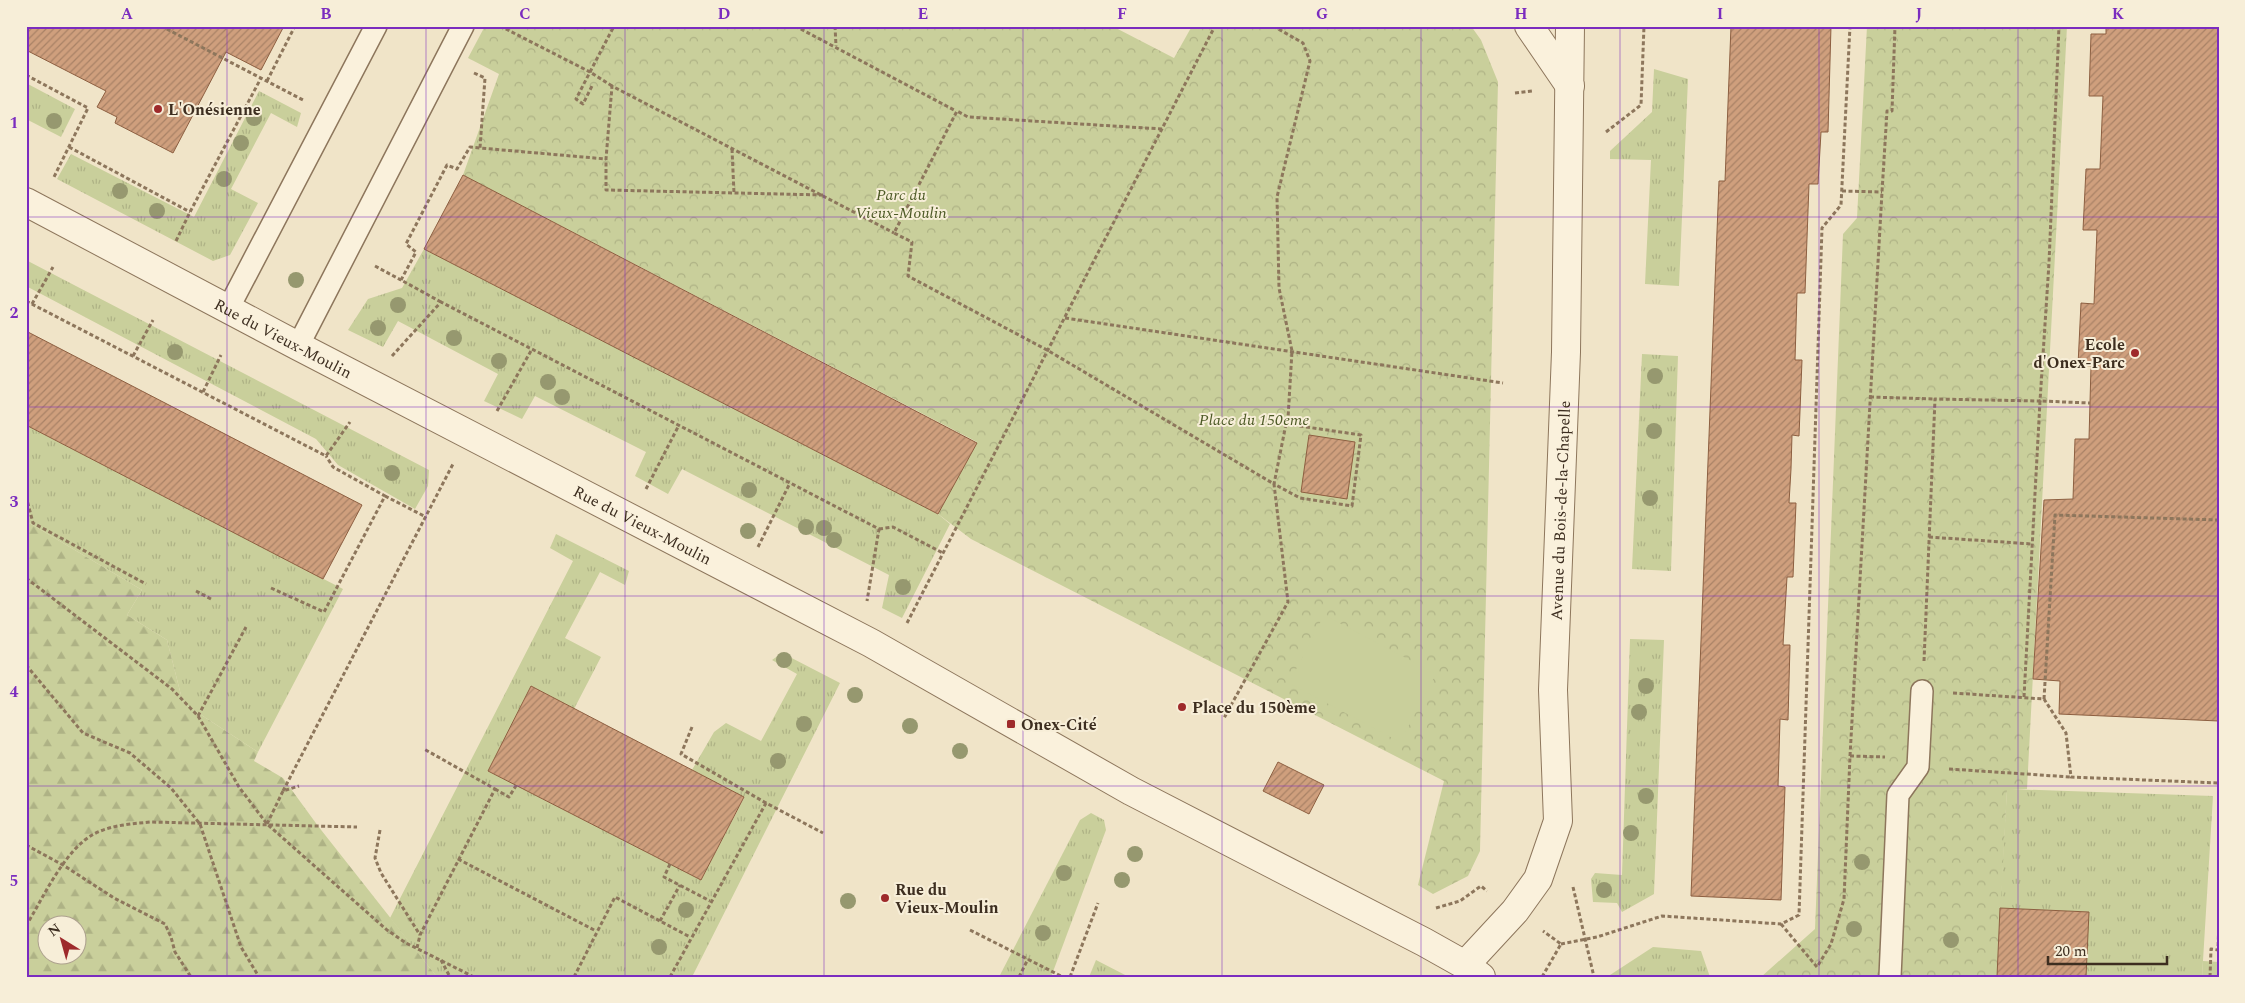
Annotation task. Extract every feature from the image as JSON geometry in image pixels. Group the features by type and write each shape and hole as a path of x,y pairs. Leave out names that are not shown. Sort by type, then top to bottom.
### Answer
{"street":[{"path":"1529,26 1570,86"},
{"name":"Avenue du Bois-de-la-Chapelle","path":"1473,971 1538,879 1558,821 1553,690 1566,352 1570,26"},
{"name":"Rue du Vieux-Moulin","path":"26,202 468,435 863,639 1131,790 1473,971"}],"lane":[{"path":"228,309 376,26"},
{"path":"298,346 463,26"},
{"path":"1890,977 1898,795 1918,767 1922,691"}],"path":[{"path":"161,26 301,99"},
{"path":"266,81 295,26"},
{"path":"500,26 912,242 908,276 1047,350 1274,484 1300,498 1352,506 1361,434 1286,424"},
{"path":"592,86 584,104 576,99 614,26"},
{"path":"795,26 968,117 1162,129"},
{"path":"835,26 836,47"},
{"path":"905,625 1215,26"},
{"path":"1224,718 1288,602 1274,484 1286,424 1292,351 1279,288 1277,198 1310,61 1303,43 1273,26"},
{"path":"1606,132 1642,105 1644,26"},
{"path":"1561,944 1597,937 1662,916 1781,924 1798,915 1822,228 1841,205 1850,26"},
{"path":"1781,924 1817,967 1831,944 1844,899 1870,397 1887,111 1892,111 1895,26"},
{"path":"2024,697 2049,253 2059,26"},
{"path":"446,60 485,78 480,148"},
{"path":"26,76 88,108 51,181"},
{"path":"179,236 261,78"},
{"path":"612,86 606,159 606,190 823,195"},
{"path":"894,233 957,111"},
{"path":"68,147 190,212"},
{"path":"606,159 470,147 457,169 447,165 406,244 416,252 401,280 880,529 892,527 943,552"},
{"path":"732,148 734,193"},
{"path":"1842,190 1882,192"},
{"path":"32,304 52,267"},
{"path":"26,301 326,456 333,467 426,517"},
{"path":"391,357 441,302"},
{"path":"1065,318 1502,383"},
{"path":"133,356 153,320"},
{"path":"496,412 532,348"},
{"path":"203,392 222,355"},
{"path":"1870,397 2090,403"},
{"path":"1935,399 1922,691 2044,699"},
{"path":"326,456 350,422"},
{"path":"646,489 679,425"},
{"path":"267,824 468,435"},
{"path":"758,548 790,483"},
{"path":"26,496 33,523 146,584"},
{"path":"271,588 324,612 385,496"},
{"path":"2071,777 2066,734 2044,699 2055,515 2219,520"},
{"path":"867,604 880,529"},
{"path":"1929,538 2032,544"},
{"path":"26,578 172,689 198,716 239,787 267,824 387,930 474,977"},
{"path":"196,591 211,599"},
{"path":"198,716 246,627"},
{"path":"26,665 83,733 130,753 171,788 200,824 241,947 259,977"},
{"path":"692,727 680,754 823,833"},
{"path":"424,749 510,797 517,784"},
{"path":"1850,756 1890,757"},
{"path":"1918,767 2071,777 2219,783"},
{"path":"283,790 299,786"},
{"path":"418,948 420,935 495,789"},
{"path":"670,977 690,937 766,802"},
{"path":"26,926 75,848 94,834 120,825 150,822 357,827"},
{"path":"380,830 375,858 381,874 420,935"},
{"path":"26,845 63,865 114,898 164,924 171,937 175,952 191,977"},
{"path":"458,859 596,931"},
{"path":"670,864 664,878 710,901"},
{"path":"660,921 680,885"},
{"path":"1572,885 1594,977"},
{"path":"574,977 615,897 690,937"},
{"path":"1070,977 1098,903"},
{"path":"2210,977 2212,949 2218,950 2219,919"},
{"path":"970,930 1063,977"},
{"path":"440,959 450,977"},
{"path":"1019,977 1028,959"}],"green space":[{"name":"Place du 150eme","path":"485,26 1112,26 1174,58 1192,26 1471,26 1481,40 1498,82 1480,851 1468,876 1433,894 1418,885 1444,781 971,539 938,514 977,442 463,175 499,74 468,58"},
{"path":"1867,26 2067,26 2027,789 2007,790 1997,977 1761,977 1815,929 1843,234 1857,218"},
{"path":"1654,69 1688,79 1679,286 1645,284 1651,160 1610,159 1610,151 1652,112"},
{"path":"26,83 75,109 61,137 26,119"},
{"path":"259,91 301,113 297,127 271,113 231,189 258,203 230,255 213,261 57,179 71,154 194,217"},
{"path":"424,249 938,514 950,524 902,618 882,608 889,575 682,469 668,494 635,476 646,452 535,396 522,419 484,401 498,374 398,321 383,347 348,330 368,299 402,288"},
{"path":"26,260 429,470 428,486 415,509 338,465 316,439 26,286"},
{"path":"1642,354 1678,356 1671,571 1632,569"},
{"path":"26,425 343,589 258,752 183,703 167,640 127,615 142,590 26,521"},
{"path":"26,521 142,590 127,615 167,640 183,703 258,752 254,761 283,778 318,826 437,977 26,977"},
{"path":"556,534 629,571 625,585 600,572 565,638 601,657 574,709 531,686 488,771 701,880 744,798 692,770 714,732 726,723 761,741 797,674 772,660 782,653 840,683 692,977 437,977 390,918 573,561 550,548"},
{"path":"1324,615 1436,674 1400,742 1289,683"},
{"path":"1630,639 1664,640 1654,894 1622,912 1617,903 1593,902 1591,879 1595,873 1622,875"},
{"path":"2007,789 2213,796 2202,977 2086,977 2088,912 2000,908"},
{"path":"1091,813 1104,820 1106,830 1051,977 999,977 1080,820"},
{"path":"1653,947 1701,951 1710,977 1611,977 1610,975"},
{"path":"1096,960 1129,977 1089,977"},
{"path":"2203,961 2219,962 2219,977 2202,977"}],"building":[{"path":"26,26 284,26 261,70 226,52 173,153 115,123 117,117 97,107 106,91 26,50"},
{"path":"1731,26 1831,26 1828,132 1821,132 1818,184 1809,184 1805,293 1797,293 1795,360 1802,360 1799,436 1792,435 1789,503 1796,503 1793,577 1787,577 1783,645 1790,645 1788,720 1780,719 1778,786 1785,787 1781,900 1691,896 1719,181 1725,181"},
{"name":"Ecole d'Onex-Parc","path":"2106,26 2219,26 2219,721 2059,714 2060,681 2033,679 2044,500 2073,499 2075,439 2089,439 2091,366 2078,365 2081,303 2094,304 2097,230 2083,230 2086,169 2100,169 2103,96 2089,96 2091,34 2106,34"},
{"path":"463,175 977,443 938,514 424,249"},
{"path":"26,331 362,505 323,579 26,425"},
{"path":"1309,435 1355,442 1347,499 1301,492"},
{"path":"531,686 744,797 701,880 488,771"},
{"path":"1278,762 1324,785 1309,814 1263,791"},
{"path":"2000,908 2089,912 2086,977 1997,977"}],"place":[{"name":"L'Onésienne","path":"158,109"},
{"name":"Ecole d'Onex-Parc","path":"2135,353"},
{"name":"Place du 150ème","path":"1182,707"},
{"name":"Onex-Cité","path":"1011,724"},
{"name":"Rue du Vieux-Moulin","path":"885,898"}],"park label":[{"name":"Parc du Vieux-Moulin","path":"901,203"}]}
